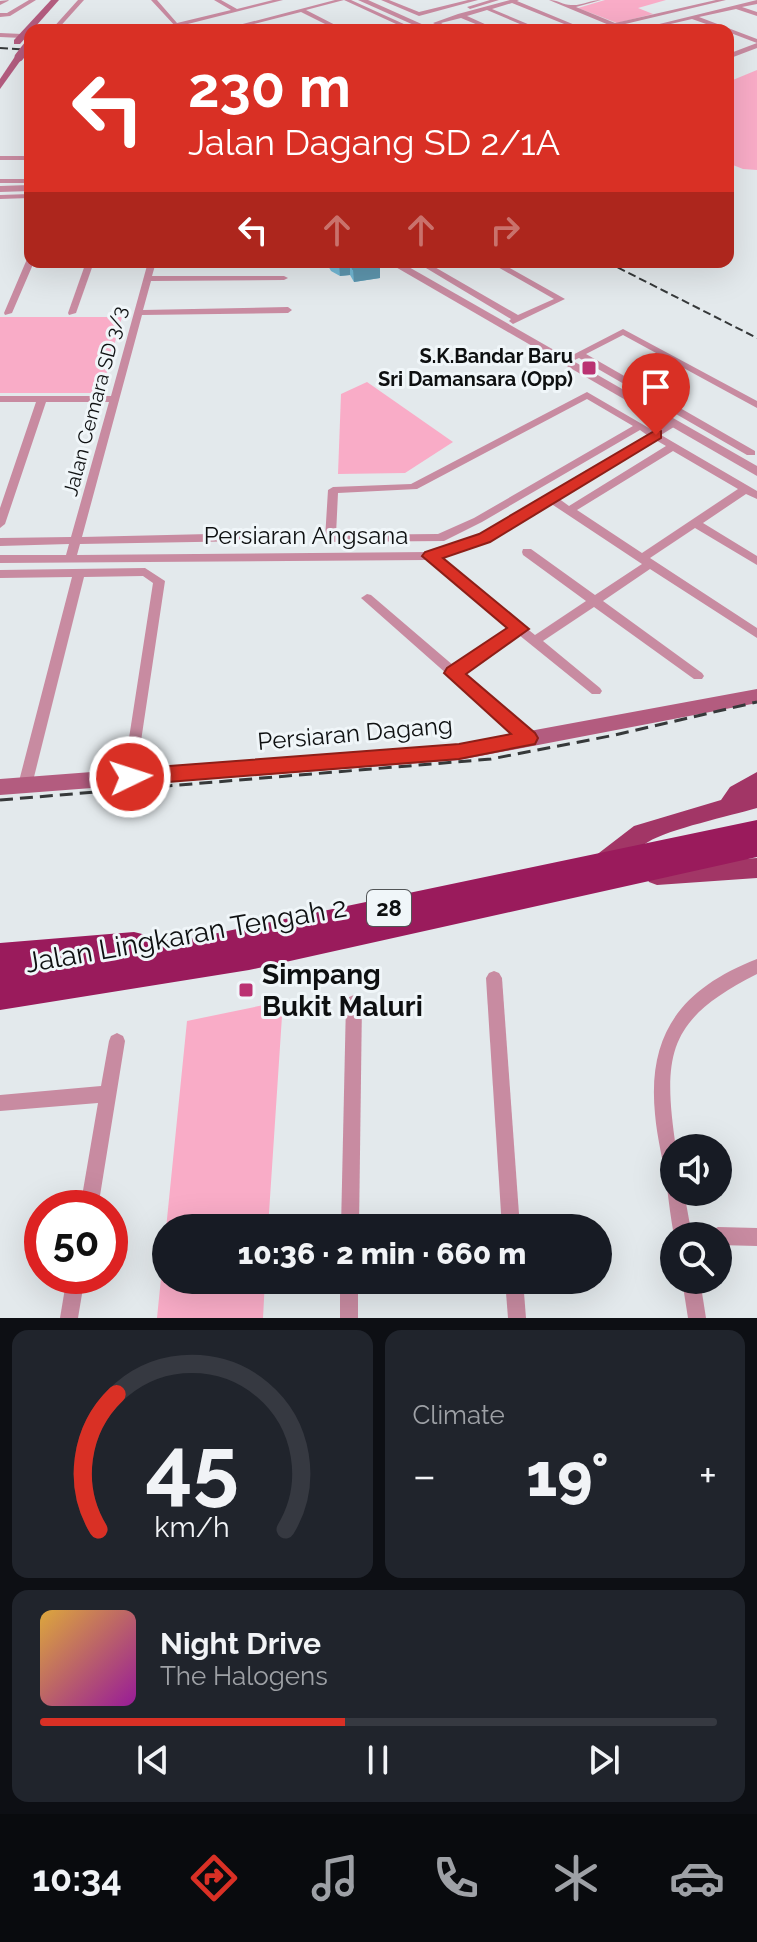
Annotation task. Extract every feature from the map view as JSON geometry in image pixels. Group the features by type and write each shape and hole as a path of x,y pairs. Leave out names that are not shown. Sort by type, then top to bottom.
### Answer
{"highway":[{"name":"Jalan Lingkaran Tengah 2","path":"0,998 249,958 608,871 757,830"},
{"name":"Jalan Lingkaran Tengah 2","path":"0,979 175,954 608,871 757,847"},
{"path":"0,955 134,943 175,954"}],"main road":[{"path":"45,24 58,1"},
{"path":"38,24 58,1"},
{"path":"0,66 23,41"},
{"path":"0,86 19,57 23,41"},
{"name":"Persiaran Dagang","path":"0,787 459,752 757,696"},
{"path":"729,806 738,794 757,781"},
{"path":"608,871 642,833 757,799"},
{"path":"608,871 757,868"}],"street":[{"path":"0,3 6,0"},
{"path":"0,15 8,15 33,0"},
{"path":"59,24 81,0"},
{"path":"169,0 155,2 171,24"},
{"path":"217,0 237,11"},
{"path":"249,0 259,5"},
{"path":"185,24 280,0"},
{"path":"246,24 344,0 409,24"},
{"path":"384,0 419,14 475,0"},
{"path":"435,0 450,6"},
{"path":"420,24 496,0"},
{"path":"438,24 514,0 570,24"},
{"path":"552,0 613,24"},
{"path":"571,7 597,0"},
{"path":"619,24 723,0"},
{"path":"366,1 410,24"},
{"path":"669,24 757,2"},
{"path":"737,7 757,14"},
{"path":"486,8 525,24"},
{"path":"301,10 330,24"},
{"path":"460,15 481,24"},
{"path":"692,17 711,24"},
{"path":"253,22 257,24"},
{"path":"734,33 757,43"},
{"path":"0,35 23,41"},
{"path":"734,54 757,43"},
{"path":"0,158 24,158"},
{"path":"0,181 24,181"},
{"path":"1,196 24,190"},
{"path":"1,196 24,196"},
{"path":"8,313 27,268"},
{"path":"72,313 88,268"},
{"name":"Jalan Cemara SD 3/3","path":"74,549 150,268"},
{"path":"403,268 757,472"},
{"path":"430,268 518,319"},
{"path":"504,268 561,299 504,325"},
{"path":"147,279 284,278"},
{"path":"138,313 288,310"},
{"path":"566,361 623,332 757,405"},
{"path":"579,354 754,451 739,461"},
{"path":"640,426 478,520 440,538 330,539 333,490 413,487 587,395 656,435 757,496"},
{"path":"0,399 115,399"},
{"path":"0,524 42,399"},
{"name":"Persiaran Angsana","path":"0,559 74,549 430,556 484,538 674,423"},
{"path":"570,510 674,446"},
{"path":"534,641 594,601 746,489"},
{"path":"552,499 757,634"},
{"path":"696,523 757,561"},
{"path":"0,542 74,549 252,537"},
{"path":"527,552 698,676"},
{"path":"430,556 596,691"},
{"path":"0,574 145,572 154,575 160,583 130,777"},
{"path":"25,785 79,573"},
{"path":"367,598 529,738"},
{"path":"453,673 520,629"},
{"path":"665,1134 661,1114 662,1074 669,1041 677,1024 699,996 757,966"},
{"path":"494,978 510,1214"},
{"path":"350,1214 354,1002"},
{"path":"92,1190 117,1041"},
{"path":"0,1103 107,1094"},
{"path":"732,1236 757,1237"},
{"path":"69,1318 73,1294"},
{"path":"349,1294 349,1318"},
{"path":"515,1294 517,1318"},
{"path":"693,1294 697,1318"}],"shaded area":[{"path":"605,0 666,0 638,8 653,14 617,23 578,8"},
{"path":"757,70 757,170 734,165 734,80"},
{"path":"0,317 122,317 101,393 0,393"},
{"path":"367,382 453,442 405,473 338,474 341,394"},
{"path":"283,1001 269,1214 167,1214 187,1021"},
{"path":"159,1294 264,1294 263,1318 157,1318"}],"railway":[{"path":"0,48 24,50"},
{"path":"619,268 757,338"},
{"path":"0,800 491,759 615,735 757,702"}],"place":[{"name":"S.K.Bandar Baru Sri Damansara (Opp)","path":"589,368"},
{"name":"Simpang Bukit Maluri","path":"246,990"}],"route":[{"path":"130,777 459,752 529,738 453,673 520,629 430,556 484,538 656,435"}]}
